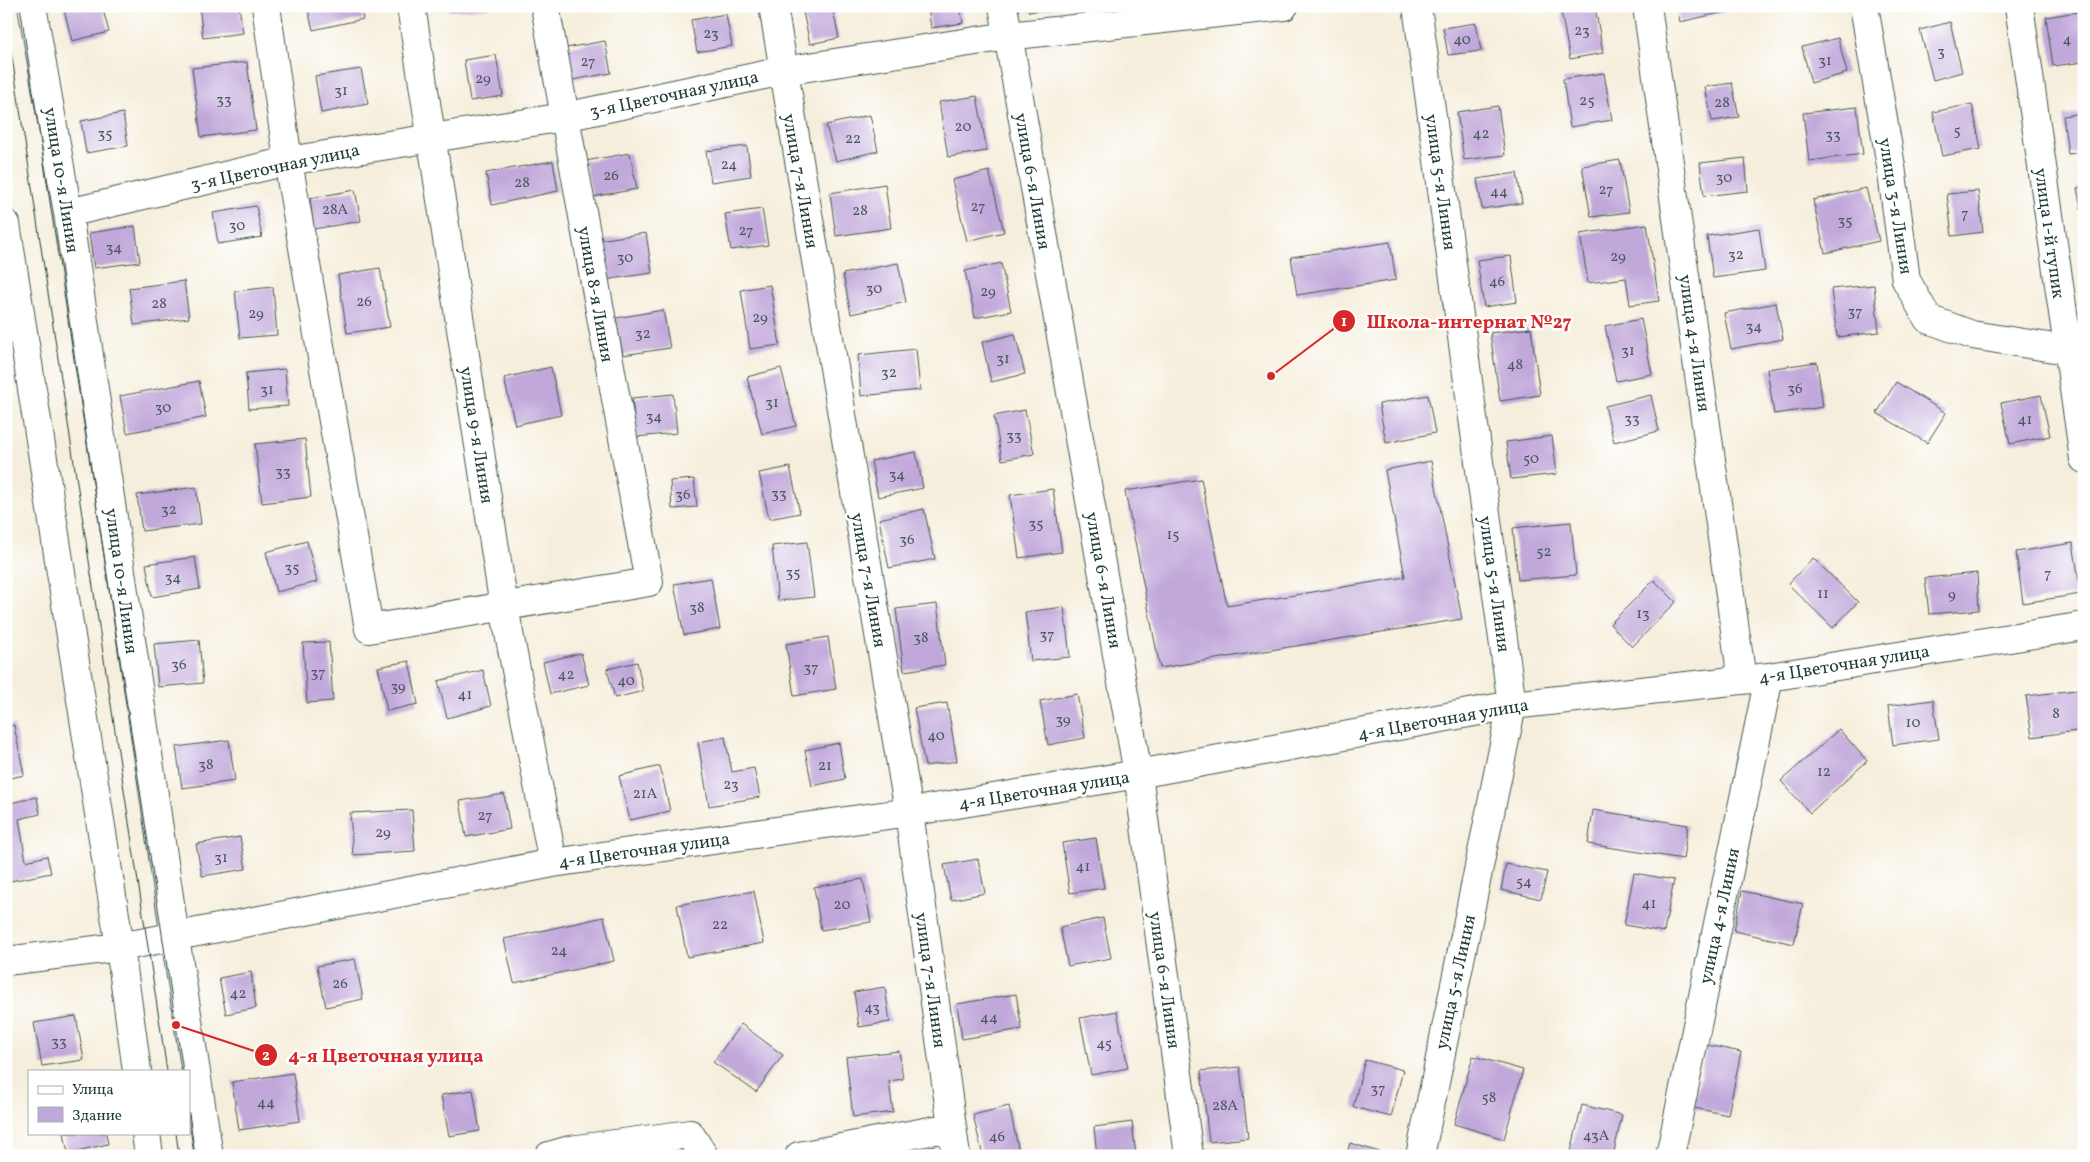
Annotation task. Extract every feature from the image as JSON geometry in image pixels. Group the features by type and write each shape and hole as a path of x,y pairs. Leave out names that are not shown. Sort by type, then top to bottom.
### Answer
{"street":[{"name":"улица 10-я Линия","path":"32,6 68,213 209,1156"},
{"path":"266,6 288,161 369,629 504,607"},
{"name":"улица 9-я Линия","path":"410,6 504,607 553,863"},
{"name":"улица 8-я Линия","path":"504,607 649,582 545,6"},
{"name":"улица 7-я Линия","path":"773,6 909,812 956,1156"},
{"name":"улица 6-я Линия","path":"1003,6 1138,774 1189,1156"},
{"name":"3-я Цветочная улица","path":"68,213 288,161 564,117 783,71 1008,36 1284,6"},
{"name":"улица 5-я Линия","path":"1417,6 1512,705 1420,1156"},
{"name":"улица 4-я Линия","path":"1647,6 1756,678 1670,1156"},
{"name":"улица 3-я Линия","path":"1864,6 1891,166 1906,280 1928,319 1972,335 2075,351"},
{"name":"улица 1-й тупик","path":"2019,6 2075,351 2084,459"},
{"path":"6,224 138,1070"},
{"name":"4-я Цветочная улица","path":"6,961 120,947 553,863 909,812 1138,774 1512,705 1756,678 2084,626"},
{"path":"800,1156 951,1127"},
{"path":"146,1134 149,1156"},
{"path":"549,1156 570,1150 690,1134 704,1156"}],"building":[{"path":"63,6 102,6 109,32 72,41"},
{"path":"199,6 239,6 243,33 203,38"},
{"path":"307,6 360,6 363,19 313,30"},
{"path":"448,6 490,6 490,8 448,11"},
{"path":"832,6 839,38 810,44 802,7"},
{"path":"928,6 960,6 963,23 931,28"},
{"path":"1028,6 1062,6 1062,7 1029,12"},
{"path":"1560,6 1595,6 1603,53 1570,59"},
{"path":"1677,6 1728,6 1729,11 1680,22"},
{"path":"1793,6 1821,6 1821,7 1793,11"},
{"path":"2084,11 2084,62 2053,66 2046,17"},
{"path":"726,14 732,46 697,52 691,20"},
{"path":"1950,22 1962,72 1933,80 1920,30"},
{"path":"1476,23 1481,51 1448,55 1443,28"},
{"path":"1838,38 1847,73 1811,83 1802,47"},
{"path":"605,41 611,73 572,80 566,48"},
{"path":"496,55 503,96 470,101 464,60"},
{"path":"247,62 256,130 201,137 192,68"},
{"path":"361,69 368,104 321,113 315,76"},
{"path":"1604,73 1612,120 1570,127 1563,79"},
{"path":"1732,83 1739,117 1712,121 1705,87"},
{"path":"977,96 987,151 948,157 939,102"},
{"path":"1972,104 1981,149 1942,156 1933,112"},
{"path":"1498,106 1505,155 1464,160 1457,112"},
{"path":"1857,107 1863,154 1809,161 1803,113"},
{"path":"123,113 128,146 86,153 81,121"},
{"path":"2084,113 2084,152 2068,154 2063,116"},
{"path":"870,115 878,151 836,161 826,125"},
{"path":"747,146 751,176 711,182 706,151"},
{"path":"630,153 637,189 592,197 585,161"},
{"path":"1745,158 1748,191 1704,196 1700,163"},
{"path":"1620,160 1629,212 1591,217 1582,166"},
{"path":"553,161 558,191 492,205 486,173"},
{"path":"989,171 1004,232 967,241 952,180"},
{"path":"1517,173 1522,203 1482,209 1477,179"},
{"path":"885,184 891,228 836,236 830,193"},
{"path":"2084,186 2084,218 2083,218 2077,188"},
{"path":"1866,188 1879,241 1825,253 1813,200"},
{"path":"355,190 361,221 314,229 310,198"},
{"path":"1978,191 1983,232 1952,236 1947,194"},
{"path":"256,206 262,237 218,244 213,213"},
{"path":"762,209 768,245 731,250 725,214"},
{"path":"1647,224 1659,301 1630,305 1626,278 1588,283 1580,234"},
{"path":"135,226 140,262 94,268 89,233"},
{"path":"1759,228 1765,271 1713,278 1707,236"},
{"path":"646,233 652,273 604,280 598,240"},
{"path":"1390,242 1396,280 1297,295 1291,257"},
{"path":"1511,256 1517,302 1484,307 1477,260"},
{"path":"898,263 906,302 851,314 843,274"},
{"path":"1001,263 1011,311 975,318 965,271"},
{"path":"380,268 390,327 347,333 338,275"},
{"path":"184,281 189,318 134,325 129,288"},
{"path":"770,285 780,345 750,349 741,290"},
{"path":"1874,285 1879,332 1837,337 1831,289"},
{"path":"273,287 277,335 240,338 235,291"},
{"path":"1776,303 1783,339 1731,349 1724,313"},
{"path":"663,310 670,348 623,355 616,318"},
{"path":"1641,319 1652,374 1616,381 1605,326"},
{"path":"1531,328 1540,395 1500,401 1490,333"},
{"path":"1015,334 1025,374 991,382 982,342"},
{"path":"916,349 920,390 861,396 858,355"},
{"path":"1817,362 1823,407 1774,414 1767,369"},
{"path":"551,367 561,415 515,425 504,378"},
{"path":"781,368 796,426 762,434 747,377"},
{"path":"285,369 288,406 249,409 246,373"},
{"path":"199,381 206,417 127,433 120,396"},
{"path":"1896,382 1946,413 1927,443 1877,413"},
{"path":"673,394 677,433 636,437 632,398"},
{"path":"1428,395 1435,433 1386,443 1379,404"},
{"path":"1651,395 1659,431 1614,442 1605,406"},
{"path":"2041,395 2050,436 2010,444 2001,403"},
{"path":"1025,410 1034,454 1002,460 994,416"},
{"path":"1552,436 1557,474 1511,479 1506,442"},
{"path":"305,439 311,497 262,503 255,444"},
{"path":"916,452 923,488 878,497 871,461"},
{"path":"1431,461 1462,619 1160,668 1125,491 1201,479 1227,606 1405,577 1385,470"},
{"path":"790,467 800,513 769,519 759,473"},
{"path":"694,479 697,507 672,509 670,481"},
{"path":"196,487 201,524 142,531 137,495"},
{"path":"1053,489 1062,552 1019,558 1010,495"},
{"path":"924,509 935,559 889,568 879,519"},
{"path":"1571,522 1576,575 1518,580 1513,528"},
{"path":"307,541 317,582 276,592 266,552"},
{"path":"807,542 814,597 778,601 772,546"},
{"path":"2073,543 2081,594 2023,603 2016,552"},
{"path":"195,557 200,589 152,597 146,564"},
{"path":"1813,558 1858,602 1833,628 1788,584"},
{"path":"1977,573 1979,610 1929,614 1925,578"},
{"path":"711,578 720,629 684,635 674,584"},
{"path":"1654,580 1676,602 1632,647 1610,624"},
{"path":"937,604 945,665 904,671 896,609"},
{"path":"1064,607 1070,657 1031,661 1025,612"},
{"path":"828,637 836,689 794,696 786,644"},
{"path":"199,640 203,683 158,687 154,644"},
{"path":"329,642 333,701 307,703 303,643"},
{"path":"581,653 589,685 550,694 543,662"},
{"path":"409,661 418,704 387,711 378,667"},
{"path":"637,662 643,691 615,698 607,669"},
{"path":"483,670 491,706 447,718 438,681"},
{"path":"2084,689 2084,730 2032,737 2026,696"},
{"path":"1077,694 1085,738 1048,745 1040,701"},
{"path":"1933,700 1939,739 1893,745 1888,706"},
{"path":"947,703 957,761 925,766 914,708"},
{"path":"14,725 24,775 6,779 6,727"},
{"path":"1839,729 1867,761 1810,813 1781,781"},
{"path":"725,737 732,772 754,768 760,797 709,806 698,742"},
{"path":"229,740 235,781 182,788 176,747"},
{"path":"839,743 845,779 812,786 805,750"},
{"path":"660,766 670,811 630,820 619,776"},
{"path":"504,794 510,829 466,837 460,801"},
{"path":"37,797 40,814 19,819 26,861 47,856 51,873 6,882 6,804"},
{"path":"412,810 415,851 353,855 350,813"},
{"path":"1593,810 1688,825 1683,859 1588,844"},
{"path":"240,837 246,869 202,876 196,844"},
{"path":"1096,838 1104,888 1070,893 1062,843"},
{"path":"978,859 985,893 951,900 944,865"},
{"path":"1506,864 1547,872 1541,899 1501,890"},
{"path":"1634,873 1674,880 1664,932 1624,925"},
{"path":"863,879 871,922 821,930 814,887"},
{"path":"754,891 764,943 687,957 677,905"},
{"path":"1742,891 1803,904 1794,944 1734,931"},
{"path":"604,917 614,961 514,983 504,939"},
{"path":"1103,918 1111,958 1068,966 1060,927"},
{"path":"355,959 363,999 326,1007 317,966"},
{"path":"251,972 256,1008 226,1014 219,978"},
{"path":"885,987 890,1022 859,1027 854,992"},
{"path":"1016,994 1022,1029 962,1039 957,1004"},
{"path":"1117,1011 1128,1068 1091,1075 1080,1018"},
{"path":"76,1016 84,1060 42,1066 34,1023"},
{"path":"741,1024 783,1055 756,1092 713,1062"},
{"path":"1707,1045 1741,1052 1728,1115 1694,1108"},
{"path":"899,1051 903,1079 889,1081 893,1112 853,1117 846,1057"},
{"path":"1473,1056 1523,1070 1504,1139 1454,1124"},
{"path":"1365,1060 1403,1070 1391,1117 1353,1107"},
{"path":"1240,1067 1248,1138 1209,1142 1201,1071"},
{"path":"293,1073 300,1121 239,1130 232,1082"},
{"path":"473,1090 480,1131 449,1136 441,1095"},
{"path":"1582,1105 1622,1115 1613,1156 1570,1156"},
{"path":"1009,1106 1020,1156 983,1156 973,1115"},
{"path":"1132,1122 1136,1156 1097,1156 1094,1127"},
{"path":"64,1134 106,1134 108,1144 68,1153"},
{"path":"1350,1143 1386,1154 1386,1156 1346,1156"}],"tram line":[{"path":"20,6 183,1070"},
{"path":"6,18 167,1070"},
{"path":"190,1120 195,1156"},
{"path":"176,1134 179,1156"}],"place":[{"name":"Школа-интернат №27","path":"1271,376"},
{"name":"4-я Цветочная улица","path":"176,1025"}]}
